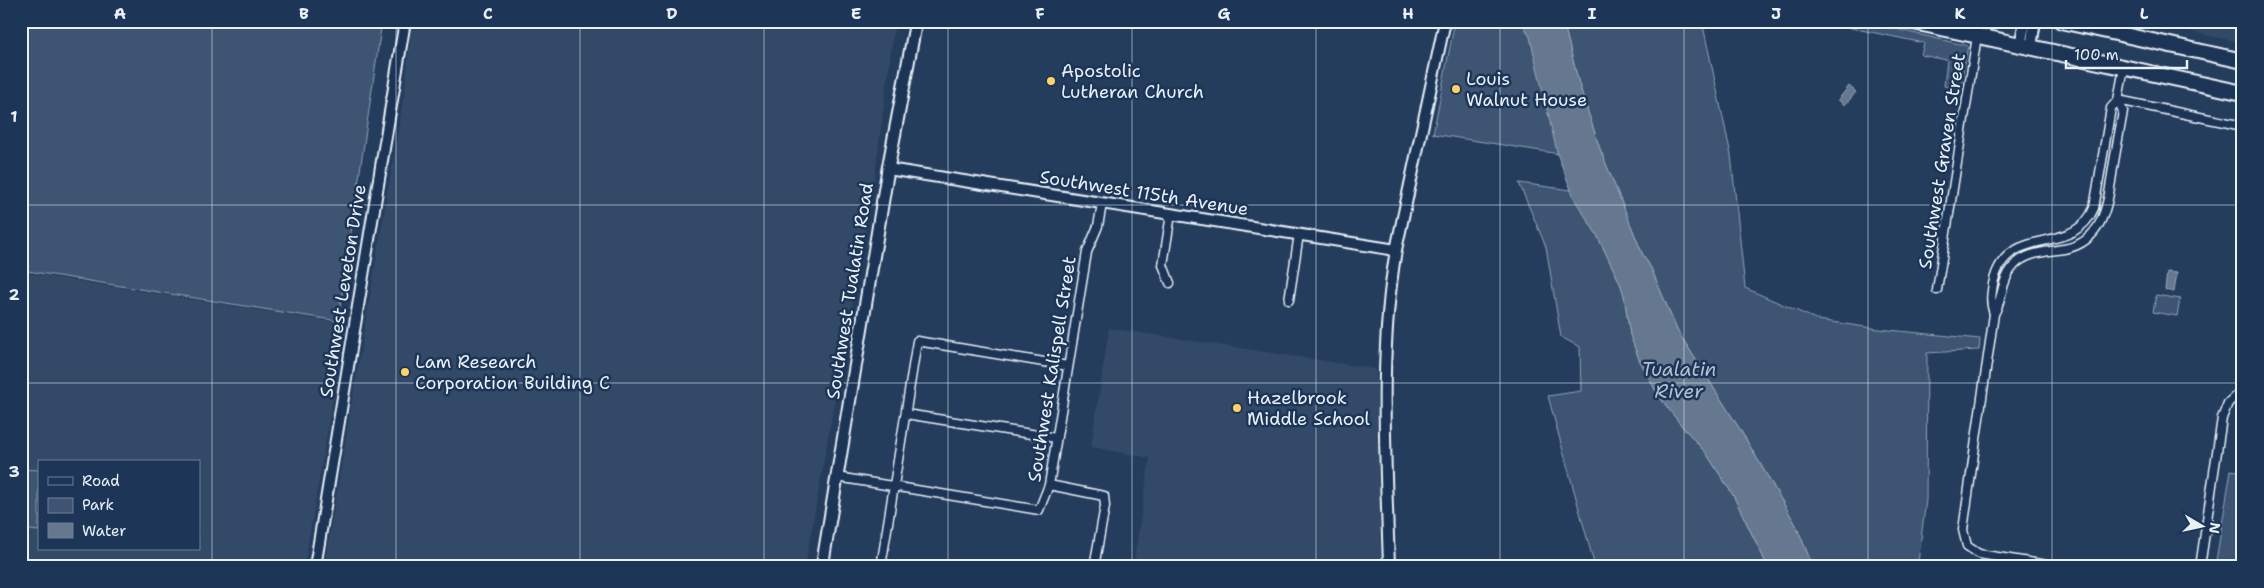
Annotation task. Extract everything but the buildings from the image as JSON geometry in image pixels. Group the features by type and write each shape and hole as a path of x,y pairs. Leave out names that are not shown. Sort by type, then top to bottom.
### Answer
{"highway":[{"path":"1909,21 2243,93"},
{"path":"2061,21 2243,61"}],"main road":[{"name":"Southwest Tualatin Road","path":"822,567 888,169 916,21"}],"street":[{"name":"Southwest Leveton Drive","path":"315,567 405,21"},
{"path":"1389,567 1384,382 1391,282 1396,250 1445,21"},
{"path":"2025,21 2025,46"},
{"path":"2025,46 2035,21"},
{"name":"Southwest Graven Street","path":"1937,290 1976,36"},
{"path":"1994,314 1990,303 1995,278 2009,254 2028,245 2076,232 2090,218 2094,208 2111,108 2118,100 2124,68"},
{"path":"2118,100 2243,126"},
{"path":"2060,567 1980,554 1972,551 1964,539 1963,530 1994,314 2001,303 2007,275 2017,263 2032,255 2071,248 2080,244 2096,230 2101,222 2107,203 2123,111 2118,100"},
{"name":"Southwest 115th Avenue","path":"888,169 1396,250"},
{"name":"Southwest Kalispell Street","path":"894,487 1039,510 1050,485 1087,252 1098,226 1102,204"},
{"path":"1170,283 1163,265 1171,214"},
{"path":"1289,300 1299,234"},
{"path":"881,567 917,341 1068,366"},
{"path":"2200,567 2222,418 2228,403 2243,389"},
{"path":"906,414 1056,438"},
{"path":"836,477 894,487"},
{"path":"1050,485 1104,496 1105,506 1094,567"}],"shaded area":[{"path":"412,21 895,21 875,174 805,567 324,567 405,89"},
{"path":"2143,21 2243,21 2243,43 2215,37"},
{"path":"21,272 346,324 304,567 21,567 21,529 38,531 38,550 200,550 200,460 38,460 38,470 21,469"},
{"name":"Hazelbrook Middle School","path":"1109,328 1376,369 1381,567 1133,567 1150,458 1091,447"}],"green space":[{"path":"21,21 382,21 338,321 21,270"},
{"path":"1455,21 1533,21 1560,154 1433,134"},
{"path":"1563,21 1702,21 1731,155 1745,288 1818,320 1879,329 1980,339 1979,350 1927,353 1926,500 1918,562 1927,567 1813,567 1796,525 1741,431 1677,330 1651,268 1642,253 1600,149 1579,84"},
{"path":"1833,21 1862,21 1968,46 1960,88 1944,86 1947,60 1921,55 1924,43 1832,24"},
{"path":"1519,183 1571,190 1597,235 1620,283 1624,295 1630,335 1639,359 1658,395 1706,453 1733,495 1768,567 1595,567 1548,396 1581,391 1580,347 1561,337 1546,247"},
{"path":"2156,295 2180,299 2177,316 2153,312"},
{"path":"21,469 38,470 38,531 21,529"},
{"path":"2231,470 2243,472 2243,567 2215,567"}],"water":[{"name":"Tualatin River","path":"1521,21 1563,21 1579,84 1600,149 1642,253 1651,268 1677,330 1741,431 1796,525 1813,567 1768,567 1733,495 1706,453 1658,395 1639,359 1630,335 1624,295 1620,283 1597,235 1575,200 1558,156 1530,37"},
{"path":"1849,86 1856,92 1845,105 1838,100"},
{"path":"2167,272 2177,273 2174,292 2165,290"}],"place":[{"name":"Apostolic Lutheran Church","path":"1051,81"},
{"name":"Louis Walnut House","path":"1456,89"},
{"name":"Lam Research Corporation Building C","path":"405,372"},
{"name":"Hazelbrook Middle School","path":"1237,408"}]}
